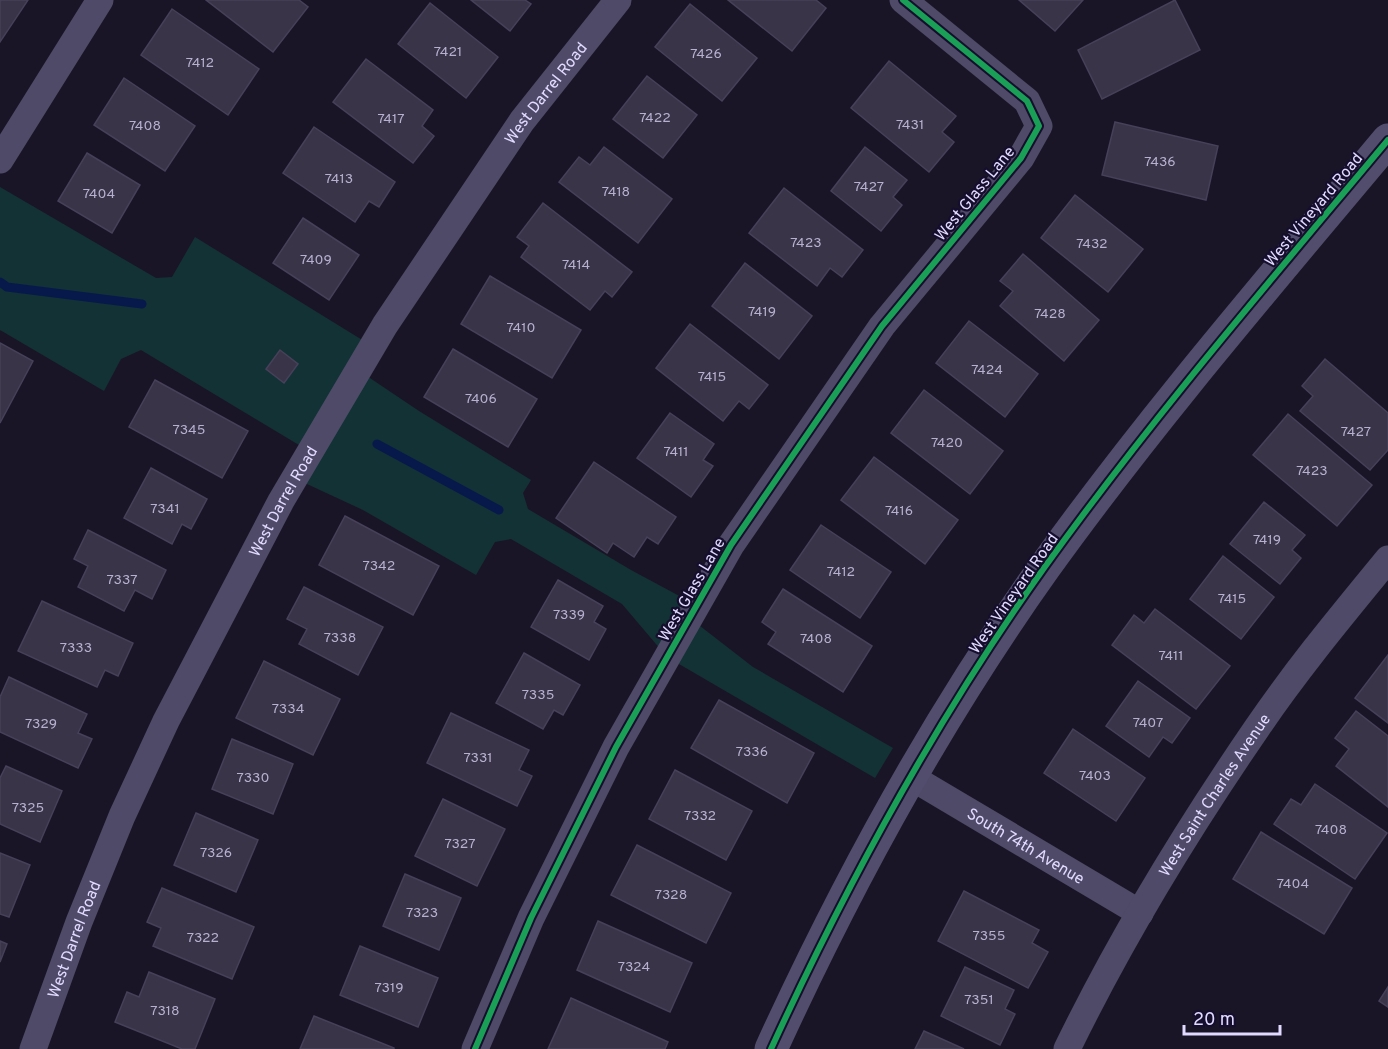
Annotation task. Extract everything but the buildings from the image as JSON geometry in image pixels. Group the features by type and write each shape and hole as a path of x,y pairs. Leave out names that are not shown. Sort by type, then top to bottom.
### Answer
{"street":[{"path":"0,160 100,0"},
{"name":"West Darrel Road","path":"33,1049 79,922 122,816 166,720 281,501 385,325 522,121 618,0"},
{"name":"West Glass Lane","path":"475,1049 531,918 616,747 731,545 882,326 1021,158 1039,126 1027,101 903,0"},
{"name":"West Vineyard Road","path":"771,1049 843,901 935,733 1044,569 1102,491 1251,304 1388,140"},
{"name":"West Saint Charles Avenue","path":"1067,1049 1140,913 1257,727 1312,653 1388,559"},
{"name":"South 74th Avenue","path":"910,777 1140,913"}],"green space":[{"path":"0,187 156,278 172,277 195,237 372,346 358,370 419,411 531,480 523,493 528,509 631,570 698,606 691,619 753,667 893,748 875,778 667,657 622,604 511,539 495,542 476,575 363,510 294,478 309,451 141,350 121,359 104,391 0,330"}],"waterway":[{"path":"0,282 7,287 142,304"},
{"path":"377,444 499,510"}],"cycle path":[{"path":"475,1049 531,918 616,747 731,545 882,326 1021,158 1039,126 1027,101 903,0"},
{"path":"771,1049 831,924 896,802 967,683 1005,625 1044,568 1126,458 1388,140"}]}
